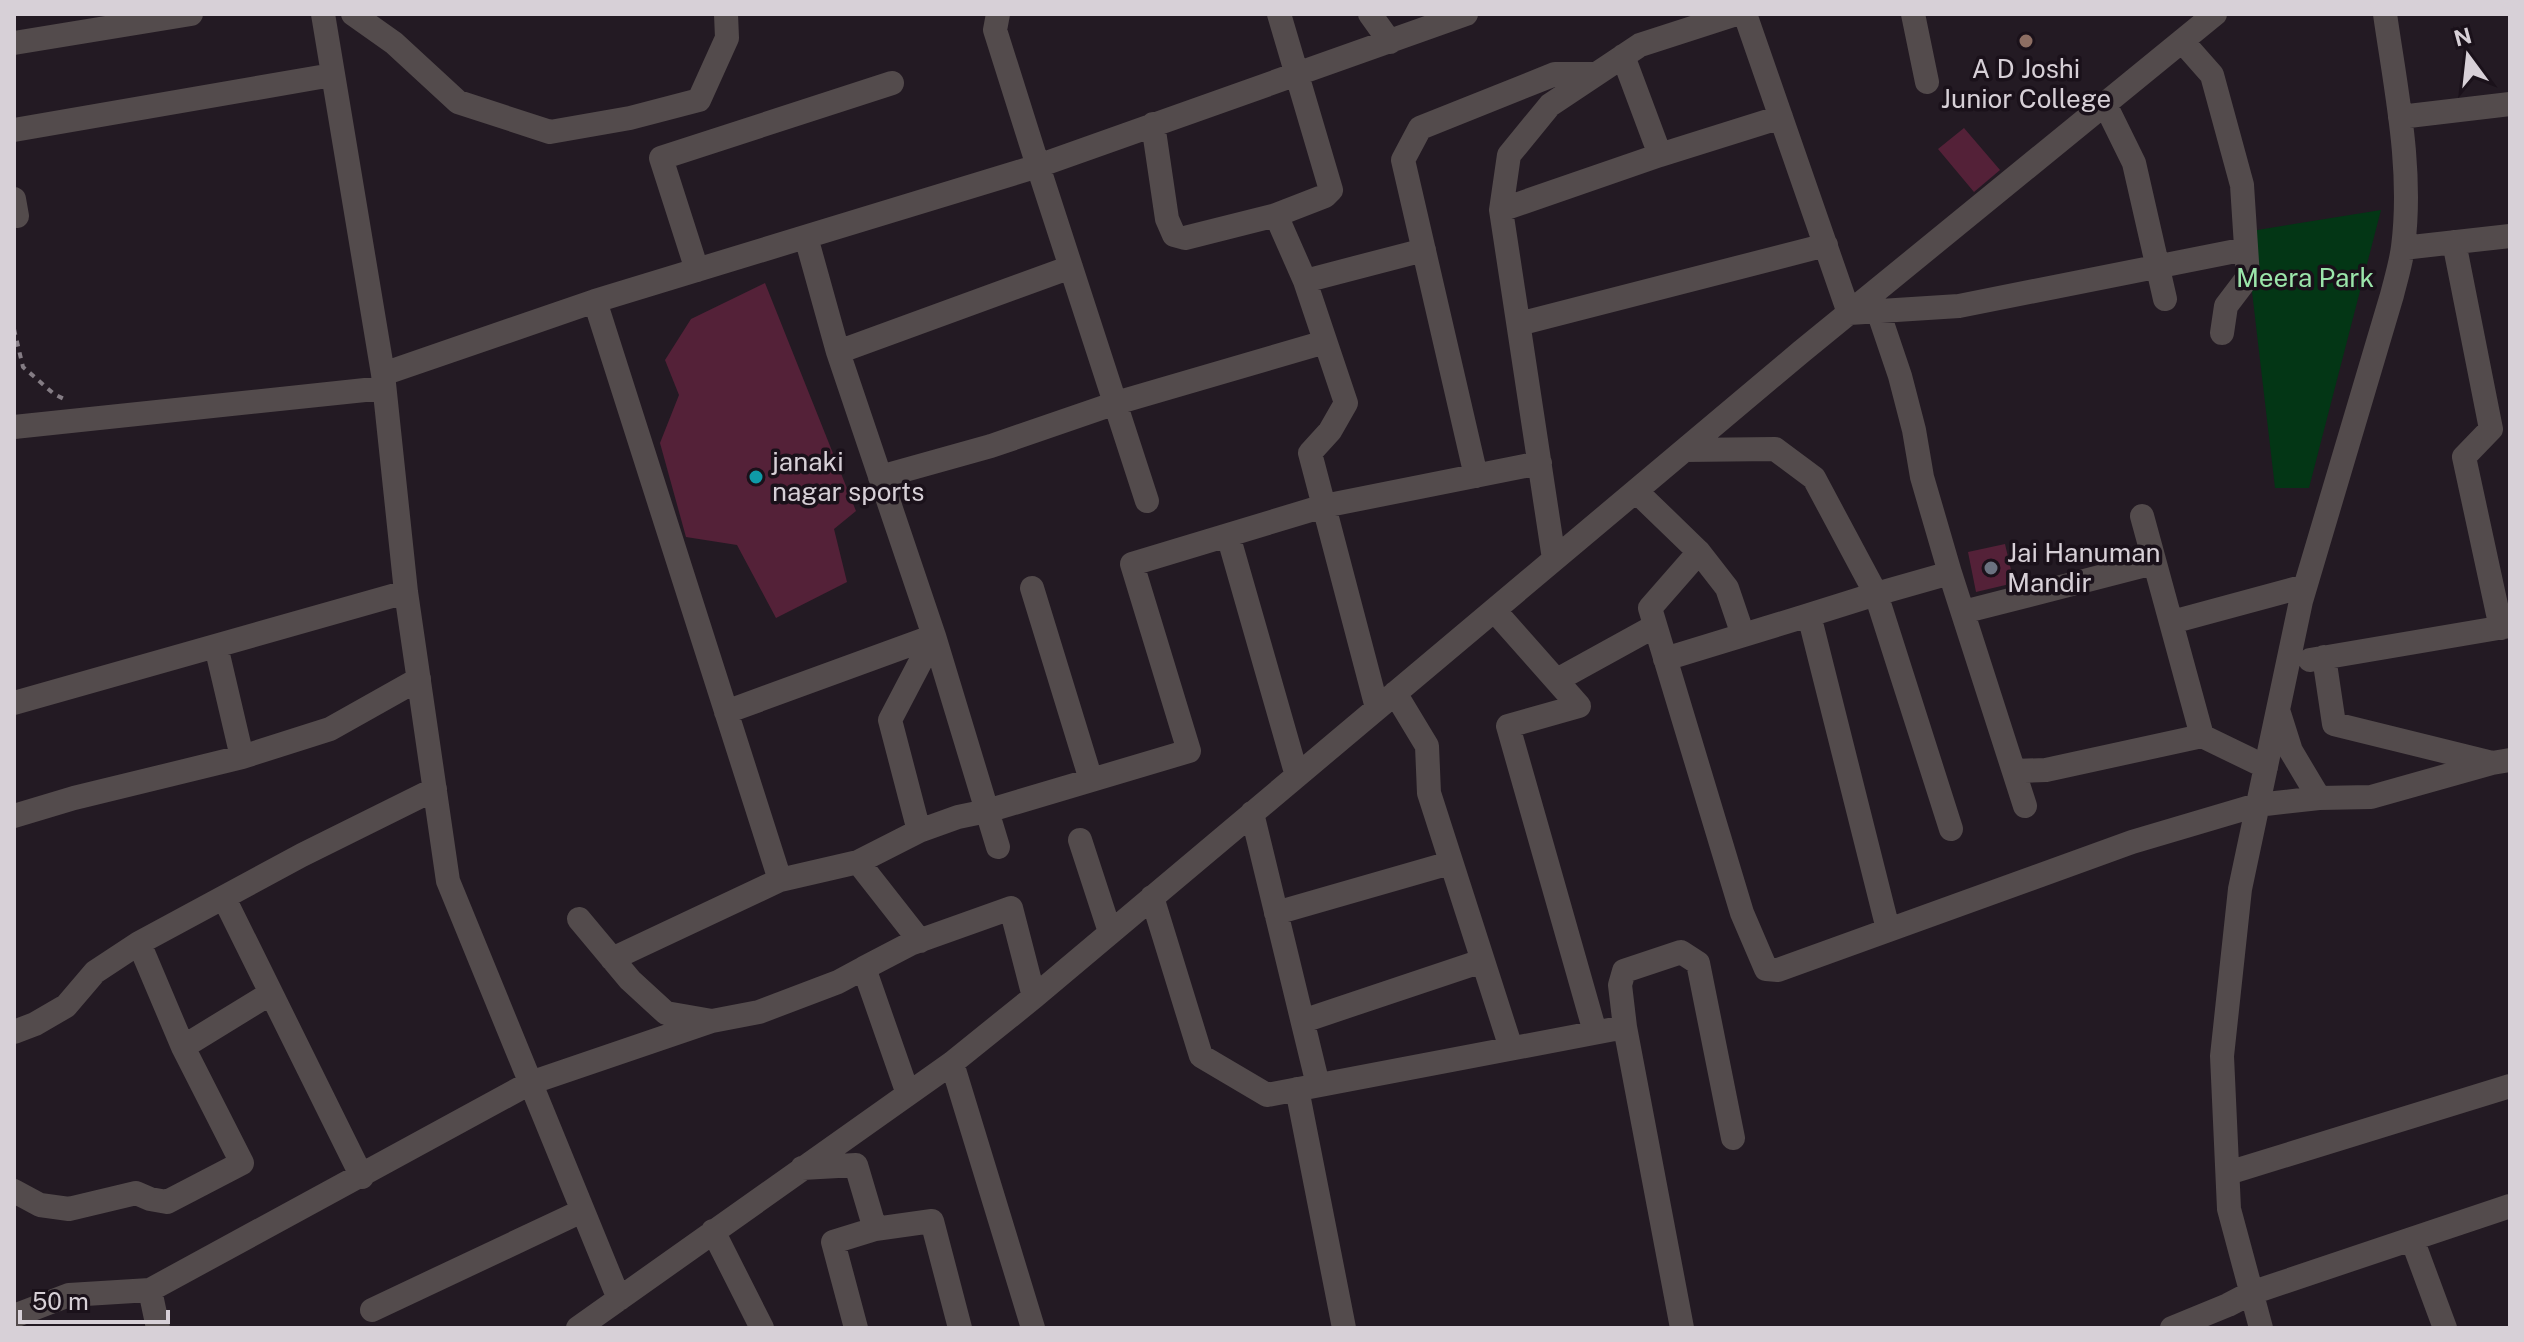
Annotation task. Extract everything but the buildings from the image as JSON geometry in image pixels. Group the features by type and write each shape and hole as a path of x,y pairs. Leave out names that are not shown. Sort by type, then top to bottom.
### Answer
{"street":[{"path":"14,43 191,14"},
{"path":"323,14 383,381 406,592 448,881 619,1299"},
{"path":"353,14 394,43 458,102 550,132 630,118 699,100 727,38 726,14"},
{"path":"998,14 995,30 1147,501"},
{"path":"1153,124 1167,219 1174,235 1185,238 1276,215 1325,196 1331,190 1279,14"},
{"path":"1370,14 1390,42"},
{"path":"14,427 383,381 595,301 1038,166 1466,14"},
{"path":"1554,559 1501,210 1509,155 1550,105 1640,45 1736,14"},
{"path":"1745,14 1849,313"},
{"path":"1913,14 1927,82"},
{"path":"578,1328 952,1063 1849,313 2215,14"},
{"path":"2261,1328 2229,1209 2222,1056 2240,889 2305,586 2392,295 2403,248 2404,144 2385,14"},
{"path":"2182,41 2212,75 2242,185 2248,277 2226,306 2222,333"},
{"path":"1623,56 1660,155"},
{"path":"1476,476 1403,160 1420,128 1555,74 1596,74"},
{"path":"14,130 332,75"},
{"path":"697,270 661,158 892,83"},
{"path":"2105,104 2134,163 2165,299"},
{"path":"2400,117 2510,104"},
{"path":"1501,210 1781,117"},
{"path":"1276,215 1305,281 1346,403 1330,431 1310,453 1324,506 1386,701 1427,746 1429,793 1511,1048"},
{"path":"2403,248 2510,236"},
{"path":"806,237 838,352 934,636 998,847"},
{"path":"2288,663 2505,627 2464,457 2491,429 2454,242"},
{"path":"1519,324 1826,245"},
{"path":"1849,313 1959,306 2246,249"},
{"path":"1305,281 1424,250"},
{"path":"838,352 1071,267"},
{"path":"595,301 780,880"},
{"path":"1878,311 1900,376 1922,477 1950,573 2025,806"},
{"path":"880,477 991,446 1116,403 1325,342"},
{"path":"1685,450 1775,449 1814,478 1876,594 1951,829"},
{"path":"612,959 780,880 858,862 919,831 958,817 1189,751 1132,564 1324,506 1540,463"},
{"path":"1636,491 1699,552 1727,588 1743,635"},
{"path":"2142,516 2202,736"},
{"path":"1228,535 1297,776"},
{"path":"1699,552 1650,608 1742,913 1766,969 1778,970 2132,842 2257,805 2319,798 2371,797 2501,762"},
{"path":"1963,612 2154,563"},
{"path":"1665,659 1950,573"},
{"path":"2172,622 2305,586"},
{"path":"1032,588 1091,780"},
{"path":"14,703 406,592"},
{"path":"1494,610 1579,706 1508,726 1595,1032"},
{"path":"1809,615 1888,929"},
{"path":"1557,680 1655,626"},
{"path":"726,712 934,636"},
{"path":"919,831 890,720 934,636"},
{"path":"216,646 242,757"},
{"path":"2324,657 2334,724 2501,762"},
{"path":"14,816 242,757 330,729 419,679"},
{"path":"2278,711 2291,751 2319,798"},
{"path":"2014,771 2046,770 2202,736 2266,767"},
{"path":"14,1032 66,1006 95,972 139,943 302,855 435,789"},
{"path":"1252,813 1303,1021 1308,1087 1344,1328"},
{"path":"1080,840 1110,932"},
{"path":"858,862 920,941"},
{"path":"1276,913 1450,863"},
{"path":"1152,897 1201,1056 1267,1095 1625,1027"},
{"path":"224,898 362,1177"},
{"path":"14,1316 69,1295 150,1290 530,1083 712,1021 759,1012 838,982 920,941 1011,908 1034,997"},
{"path":"579,919 630,980 666,1013 712,1021"},
{"path":"14,1191 40,1205 69,1209 136,1193 167,1202 242,1163 183,1047 139,943"},
{"path":"1682,1328 1625,1027 1620,985 1624,971 1681,952 1698,963 1733,1138"},
{"path":"1303,1021 1482,961"},
{"path":"864,968 908,1094"},
{"path":"183,1047 271,993"},
{"path":"952,1063 1033,1328"},
{"path":"2228,1173 2510,1086"},
{"path":"802,1168 856,1165 875,1229"},
{"path":"2172,1328 2251,1293 2509,1210"},
{"path":"372,1310 582,1211"},
{"path":"856,1328 833,1242 875,1229 932,1221 960,1328"},
{"path":"713,1231 762,1328"},
{"path":"2412,1239 2445,1328"},
{"path":"150,1290 158,1328"}],"path":[{"path":"14,329 23,367 54,394 67,401"}],"green space":[{"name":"Meera Park","path":"2381,210 2309,488 2275,488 2245,232"}],"place":[{"name":"A D Joshi Junior College","path":"2026,41"},
{"name":"janaki nagar sports","path":"756,477"},
{"name":"Jai Hanuman Mandir","path":"1991,568"}]}
